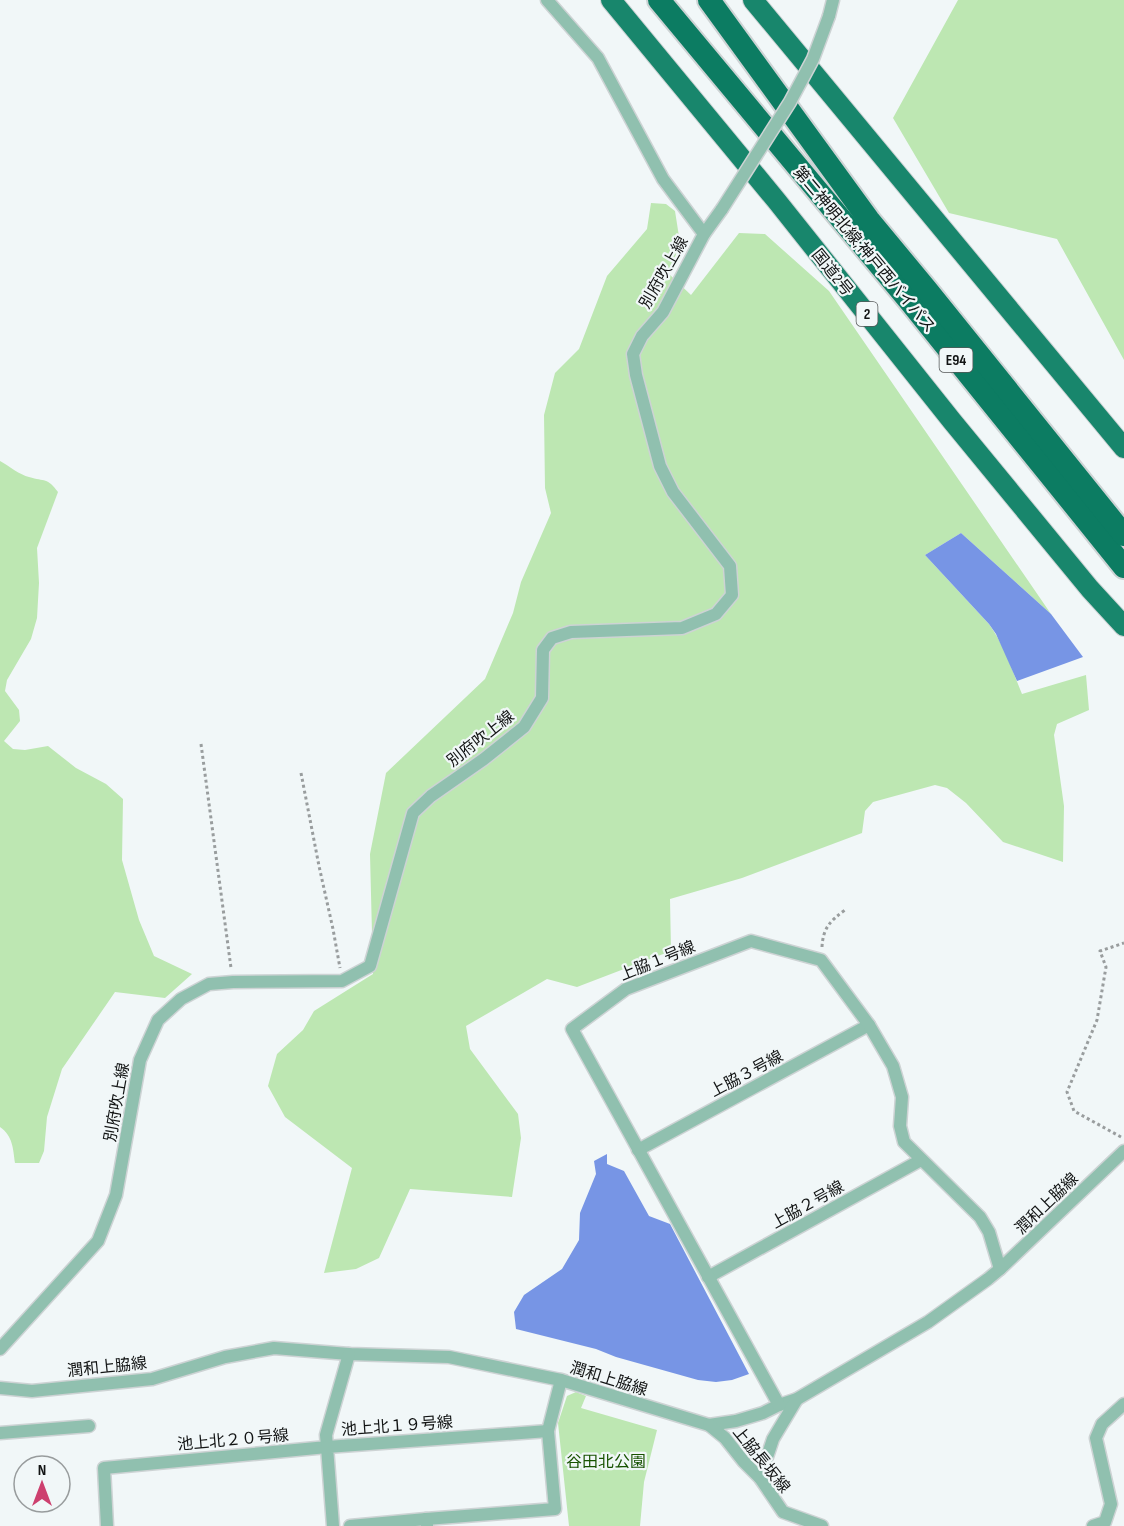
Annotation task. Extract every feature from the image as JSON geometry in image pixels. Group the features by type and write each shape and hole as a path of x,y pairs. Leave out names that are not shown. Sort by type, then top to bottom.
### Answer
{"highway":[{"name":"国道2号","path":"611,0 776,200 1003,483 1090,589 1124,626"},
{"name":"第二神明北線;神戸西バイパス","path":"659,0 1124,567"},
{"name":"第二神明北線;神戸西バイパス","path":"709,0 869,220 1124,535"},
{"path":"753,0 1124,448"}],"street":[{"path":"547,0 598,58 663,179 704,234"},
{"name":"別府吹上線","path":"0,1349 98,1241 116,1196 140,1060 158,1020 182,999 209,984 342,981 370,966 413,813 431,796 484,759 524,727 542,698 543,650 552,638 571,632 682,628 716,614 732,595 730,566 673,492 660,466 636,375 633,354 642,336 663,312 704,234 790,102 813,59 830,16 833,0"},
{"name":"上脇１号線","path":"779,1405 572,1029 626,989 751,940 821,960"},
{"path":"821,960 869,1024 893,1066 902,1097 900,1126 904,1142 980,1217 989,1232 1000,1269"},
{"name":"上脇３号線","path":"638,1150 869,1024"},
{"name":"潤和上脇線","path":"0,1388 32,1391 152,1379 225,1357 274,1348 349,1354 449,1357 561,1380 709,1425 736,1421 797,1399 928,1322 1000,1269 1124,1151"},
{"name":"上脇２号線","path":"708,1277 921,1160"},
{"path":"327,1447 326,1434 349,1354"},
{"path":"350,1526 426,1522 555,1509 548,1431 561,1380"},
{"path":"760,1478 773,1438 797,1399"},
{"path":"1093,1526 1106,1522 1111,1504 1096,1438 1102,1424 1124,1404"},
{"name":"上脇長坂線","path":"709,1425 725,1438 760,1478 783,1512 822,1526"},
{"path":"0,1433 89,1426"},
{"name":"池上北１９号線","path":"333,1526 327,1447 548,1431"},
{"name":"池上北２０号線","path":"107,1526 104,1468 327,1447"}],"path":[{"path":"201,744 233,982"},
{"path":"301,773 342,981"},
{"path":"821,960 823,934 833,919 845,910"},
{"path":"1124,943 1100,951 1106,967 1097,1020 1067,1092 1074,1110 1124,1139"}],"green space":[{"path":"958,0 1124,0 1124,360 1057,239 949,213 893,118"},
{"path":"651,203 666,204 675,211 680,243 669,274 691,295 739,233 765,234 829,291 1051,614 961,533 925,555 989,624 1003,649 1022,694 1086,675 1089,710 1057,724 1054,735 1064,806 1063,862 1003,842 966,803 947,788 935,785 873,802 865,811 862,833 742,878 670,899 671,951 577,987 547,979 466,1026 470,1049 518,1114 521,1138 512,1197 410,1189 379,1258 356,1269 324,1273 352,1168 285,1117 268,1086 277,1054 303,1030 314,1011 373,974 370,854 386,773 485,679 513,613 521,582 551,513 545,488 544,415 555,373 579,349 607,276 647,229"},
{"path":"0,461 26,476 48,482 58,492 37,548 39,583 37,618 31,639 7,680 5,691 19,710 20,721 4,741 13,749 25,750 48,746 76,768 106,784 123,799 122,860 139,920 154,956 192,974 165,998 115,992 62,1069 47,1117 44,1151 39,1163 15,1163 10,1139 0,1127"},
{"name":"谷田北公園","path":"576,1392 586,1396 581,1408 657,1430 644,1482 640,1526 569,1526 558,1423 567,1396"}],"water":[{"path":"961,533 1051,614 1083,657 1017,681 996,634 989,624 925,555"},
{"path":"607,1154 607,1164 624,1171 649,1216 670,1224 749,1374 732,1380 716,1382 698,1380 616,1357 596,1349 516,1329 514,1312 524,1295 562,1269 579,1240 580,1213 596,1174 594,1161"}]}
